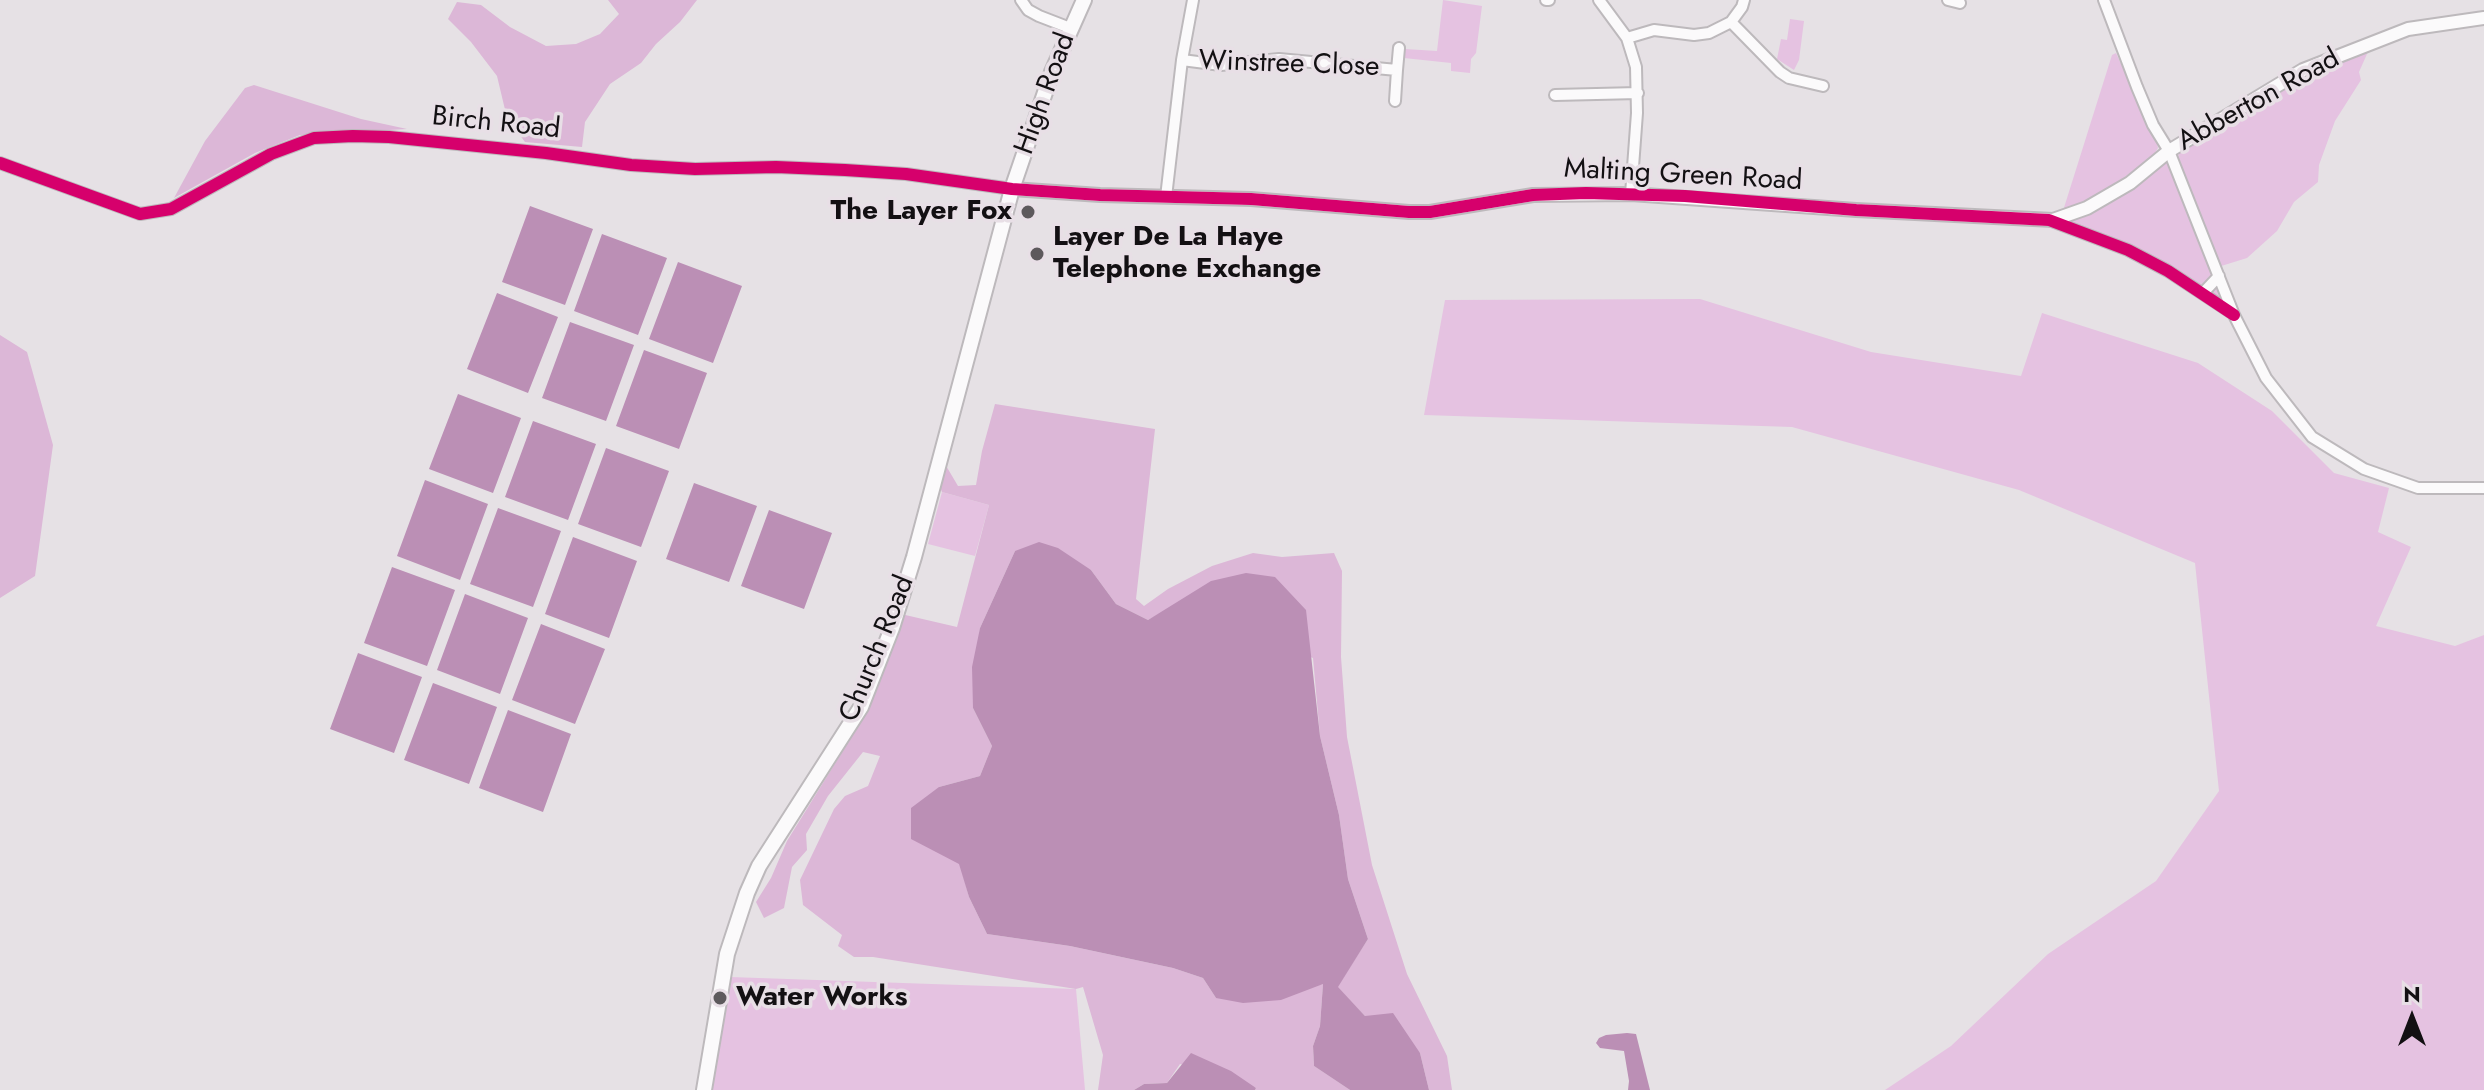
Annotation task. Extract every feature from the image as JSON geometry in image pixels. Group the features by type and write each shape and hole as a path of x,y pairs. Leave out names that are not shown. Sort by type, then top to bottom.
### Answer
{"main road":[{"name":"High Road","path":"1012,189 1070,28 1084,0"},
{"name":"Church Road","path":"704,1090 727,954 747,893 759,866 861,707 892,628 914,557 1012,189"}],"street":[{"path":"1021,0 1028,10 1070,28"},
{"path":"1166,197 1182,60 1193,0"},
{"path":"1599,0 1627,38 1636,67 1638,93 1631,194"},
{"path":"1627,38 1654,30 1694,35 1709,33 1731,22 1744,0"},
{"path":"1948,0 1960,3"},
{"path":"2104,0 2137,87 2153,125 2169,151 2234,315 2266,378 2312,437 2364,469 2418,488 2484,488"},
{"name":"Abberton Road","path":"2049,220 2087,208 2130,183 2169,151 2303,70 2408,29 2484,18"},
{"path":"1731,22 1780,72 1789,78 1823,86"},
{"name":"Winstree Close","path":"1395,101 1399,48"},
{"name":"Winstree Close","path":"1182,60 1221,65 1279,59 1397,70"},
{"path":"1555,95 1638,93"},
{"name":"Birch Road","path":"0,163 140,214 171,209 271,154 314,138 353,136 389,137 631,165 695,169 776,167 845,170 906,174 1012,189"},
{"name":"Malting Green Road","path":"1012,189 1251,199 1409,212 1430,212 1533,195 1631,194 2049,220 2128,250 2203,293 2234,315"},
{"path":"2203,293 2219,276"}],"shaded area":[{"path":"608,0 697,0 641,63 610,84 585,122 582,147 525,142 507,118 497,76 471,42 448,19 457,2 481,5 510,27 546,46 576,44 600,34 619,14"},
{"path":"1443,0 1482,6 1470,73 1451,71 1451,63 1404,58 1405,49 1437,51"},
{"path":"1790,19 1804,21 1799,60 1794,70 1777,59 1781,39 1787,40"},
{"path":"2371,45 2359,72 2361,80 2335,121 2319,165 2318,182 2294,202 2277,231 2247,258 2218,267 2177,159 2180,151 2317,68"},
{"path":"2116,53 2158,148 2153,156 2090,203 2062,214 2112,55"},
{"path":"254,85 361,119 407,129 300,135 255,153 174,198 205,141 245,88"},
{"path":"2170,162 2228,305 2120,241 2072,225 2070,221 2085,216"},
{"path":"530,206 593,229 565,305 502,282"},
{"path":"602,234 667,258 638,335 574,311"},
{"path":"678,262 742,286 713,363 649,339"},
{"path":"497,293 558,317 528,393 467,369"},
{"path":"1700,299 1871,352 2021,376 2042,313 2198,363 2272,411 2334,473 2389,488 2378,532 2411,547 2376,626 2455,646 2484,635 2484,1090 1885,1090 1951,1046 2048,954 2156,881 2219,791 2195,563 2019,490 1792,427 1424,415 1445,300"},
{"path":"570,322 634,345 606,421 542,398"},
{"path":"0,335 27,352 53,445 35,576 0,598"},
{"path":"644,350 707,373 679,449 616,426"},
{"path":"458,394 521,418 493,493 429,469"},
{"path":"995,404 1155,429 1136,599 1144,606 1168,589 1212,566 1253,553 1282,557 1334,553 1342,571 1341,657 1347,737 1372,865 1407,974 1447,1056 1452,1090 1429,1090 1420,1053 1365,1016 1337,987 1368,939 1348,879 1339,815 1320,736 1313,658 1170,608 1148,620 1116,604 1091,570 1015,551 980,628 973,708 992,746 980,776 939,787 969,897 987,934 1070,946 1173,968 1203,978 1216,998 1323,984 1320,1026 1313,1046 1314,1066 1350,1090 1255,1090 1180,1064 1167,1083 1144,1084 1134,1090 1098,1090 1103,1055 1083,987 1076,989 873,957 854,957 838,946 842,935 803,905 800,880 834,809 845,796 868,786 880,756 863,752 828,796 806,834 807,850 792,867 784,908 764,918 756,902 771,878 787,841 862,720 878,687 901,614 957,627 989,505 942,492 938,483 945,464 958,486 976,485"},
{"path":"533,421 596,444 568,520 505,497"},
{"path":"606,448 669,471 641,547 578,524"},
{"path":"425,480 488,504 460,580 397,556"},
{"path":"694,483 757,506 729,582 666,559"},
{"path":"942,492 989,505 975,556 928,544"},
{"path":"498,508 561,531 533,607 470,584"},
{"path":"769,510 832,533 804,609 741,586"},
{"path":"573,537 637,561 609,638 545,614"},
{"path":"1039,542 1058,548 1091,570 1116,604 1148,620 1211,581 1246,573 1275,577 1306,610 1320,736 1339,815 1348,879 1368,939 1338,987 1365,1016 1393,1013 1420,1053 1429,1090 1350,1090 1314,1066 1313,1046 1320,1026 1323,984 1281,1000 1243,1003 1216,998 1203,978 1173,968 1070,946 987,934 969,897 959,864 911,839 911,808 939,787 980,776 992,746 973,708 972,667 980,628 1015,551"},
{"path":"392,567 455,590 427,666 364,643"},
{"path":"465,594 528,618 500,694 437,670"},
{"path":"541,624 605,649 575,724 512,700"},
{"path":"358,653 422,677 394,753 330,729"},
{"path":"433,683 497,707 469,784 404,760"},
{"path":"508,710 571,734 543,812 479,788"},
{"path":"730,977 1076,989 1085,1090 710,1090"},
{"path":"1636,1034 1650,1090 1628,1090 1624,1051 1600,1048 1596,1043 1606,1035"},
{"path":"1191,1053 1231,1071 1255,1090 1134,1090 1144,1084 1167,1083"}],"cycle path":[{"path":"0,163 140,214 171,209 271,154 314,138 353,136 546,153 631,165 695,169 776,167 845,170 906,174 1012,189 1251,199 1409,212 1430,212 1533,195 1586,193 1685,196 1856,210 2049,220 2128,250 2168,271 2234,315"}],"place":[{"name":"The Layer Fox","path":"1028,212"},
{"name":"Layer De La Haye Telephone Exchange","path":"1037,254"},
{"name":"Water Works","path":"720,998"}]}
